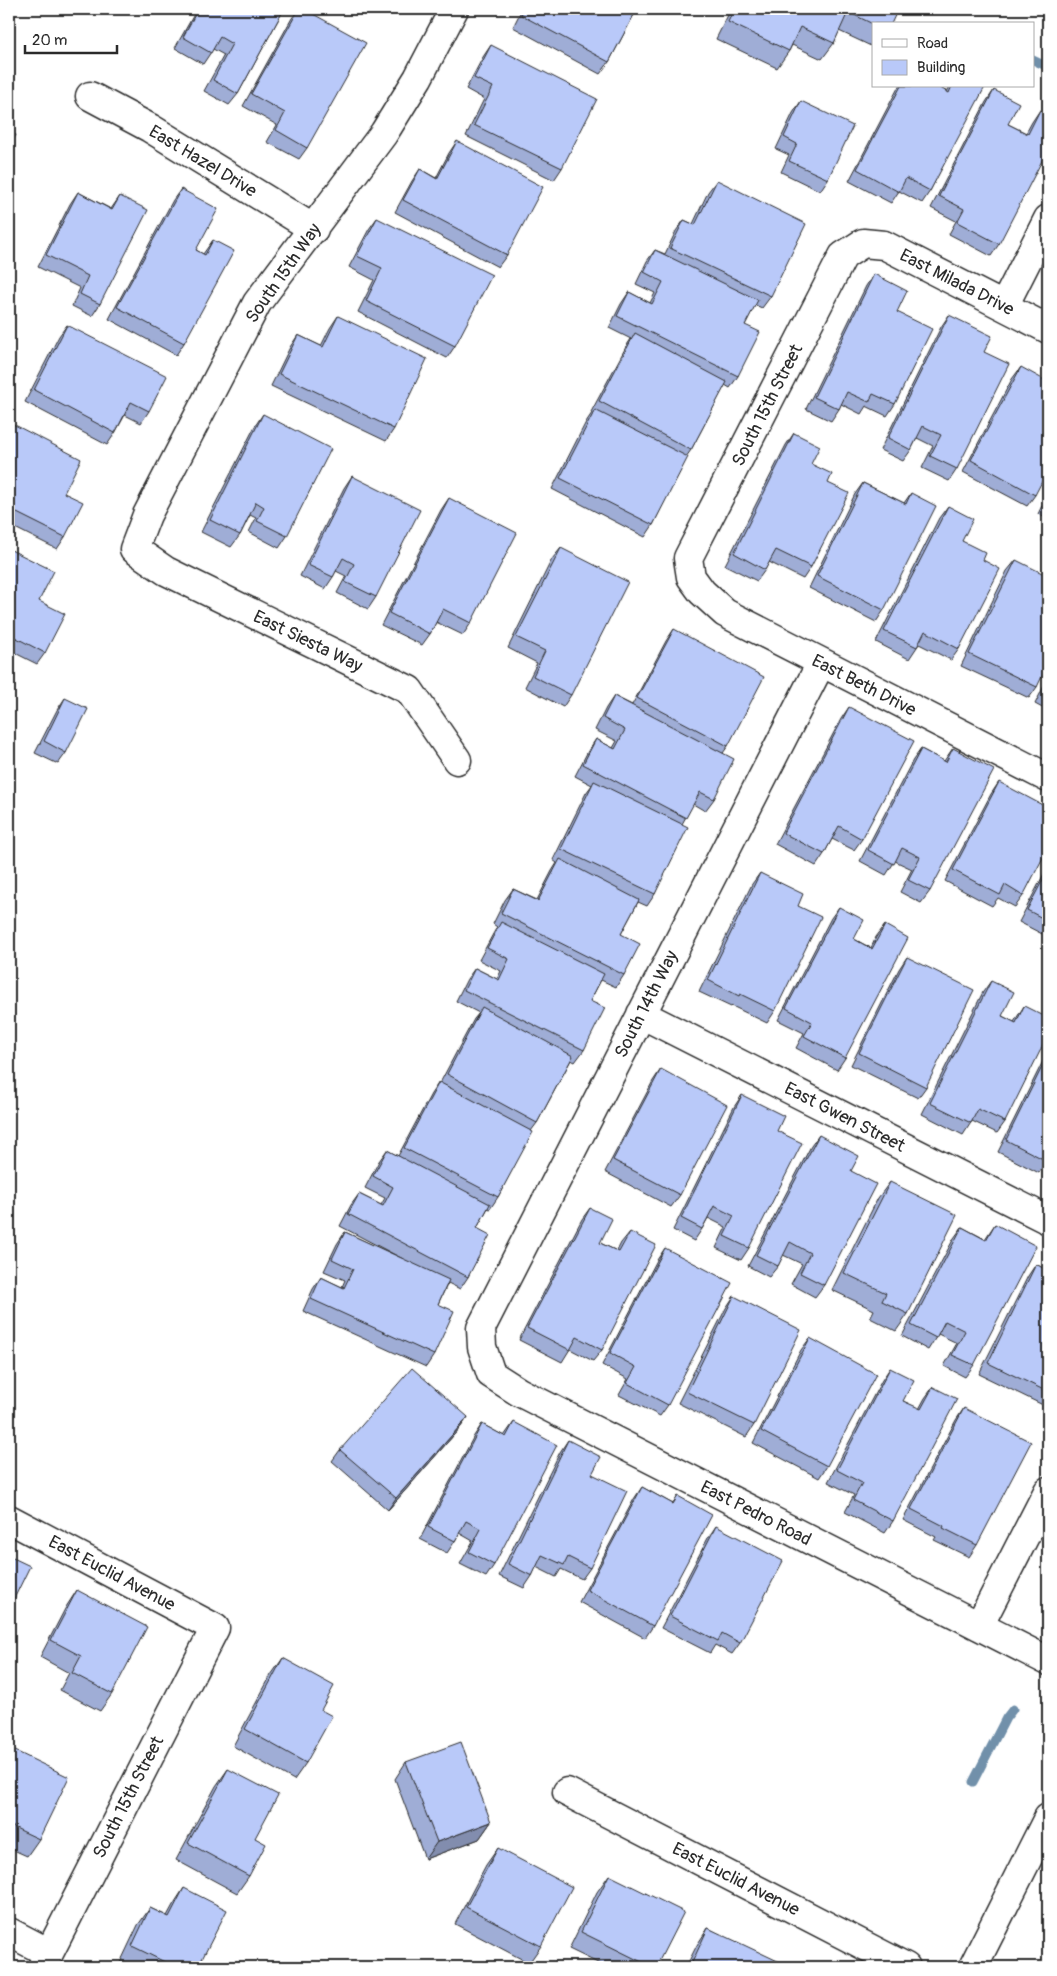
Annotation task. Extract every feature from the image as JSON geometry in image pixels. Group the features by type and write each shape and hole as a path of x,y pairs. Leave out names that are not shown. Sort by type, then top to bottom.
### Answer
{"street":[{"name":"South 15th Way","path":"134,549 147,515 257,303 314,229 398,112 454,9"},
{"name":"East Hazel Drive","path":"90,96 150,128 314,229"},
{"path":"1004,306 1048,219"},
{"name":"East Milada Drive","path":"863,243 884,246 1004,306 1046,322"},
{"name":"South 15th Street","path":"691,577 688,558 843,256 863,243"},
{"name":"East Siesta Way","path":"134,549 166,571 408,690 457,760"},
{"name":"East Beth Drive","path":"691,577 702,592 725,613 1048,778"},
{"name":"South 14th Way","path":"482,1347 481,1328 821,663"},
{"name":"East Gwen Street","path":"641,1014 1048,1220"},
{"name":"East Pedro Road","path":"482,1347 491,1374 519,1392 1048,1661"},
{"path":"979,1626 1048,1491"},
{"name":"East Euclid Avenue","path":"9,1519 214,1628"},
{"name":"South 15th Street","path":"45,1960 214,1628"},
{"name":"East Euclid Avenue","path":"567,1792 906,1967"},
{"path":"973,1967 1048,1818"},
{"path":"9,1932 45,1960"}],"building":[{"path":"198,9 284,9 238,94 213,80 232,44 220,37 211,53 183,37"},
{"path":"299,9 304,9 366,43 307,148 276,130 285,113 251,94"},
{"path":"524,9 637,9 609,62 521,15"},
{"path":"734,9 898,9 892,22 872,22 872,24 848,12 834,43 800,27 789,51 728,22"},
{"path":"491,45 597,99 562,168 474,125 493,87 474,78"},
{"path":"900,88 940,88 949,93 951,88 984,88 930,191 906,178 899,192 857,169"},
{"path":"994,90 1019,103 1008,124 1028,134 1040,110 1048,114 1048,149 999,244 957,222 964,209 939,196"},
{"path":"801,101 853,126 828,179 789,161 797,144 784,137"},
{"path":"9,131 16,135 9,148"},
{"path":"457,141 543,187 507,255 403,200 420,169 437,179"},
{"path":"717,180 806,224 771,296 670,248 684,220 695,225"},
{"path":"181,189 218,209 196,250 205,255 213,240 234,251 184,343 117,307"},
{"path":"78,192 112,210 120,196 148,210 100,304 80,294 88,276 46,255"},
{"path":"377,218 492,275 455,346 366,301 382,268 357,256"},
{"path":"655,250 758,300 745,325 760,332 738,376 617,316 629,292 652,304 663,282 644,272"},
{"path":"874,274 907,291 897,312 932,329 895,404 873,394 869,402 847,392 839,409 814,397"},
{"path":"949,315 992,336 984,352 1009,364 957,469 930,456 941,435 923,426 911,450 888,438"},
{"path":"338,316 427,359 394,429 279,374 298,335 323,347"},
{"path":"67,325 167,376 149,411 131,402 115,433 34,390"},
{"path":"635,333 727,382 691,450 599,401"},
{"path":"1021,367 1048,382 1048,470 1035,495 971,460"},
{"path":"595,410 688,457 653,525 560,478"},
{"path":"263,414 331,449 287,536 257,521 264,507 256,502 240,535 210,520"},
{"path":"9,422 81,459 64,493 83,502 65,537 9,509"},
{"path":"794,433 820,446 811,464 832,474 828,483 849,493 811,567 776,550 765,570 734,553"},
{"path":"352,476 420,510 376,597 345,582 354,564 343,558 333,577 308,565"},
{"path":"863,483 906,504 911,493 936,506 884,610 817,576"},
{"path":"449,498 517,533 471,623 443,609 430,634 389,613"},
{"path":"948,506 973,519 962,541 986,553 983,560 1000,569 959,649 925,631 917,647 884,631"},
{"path":"561,548 628,582 571,695 533,676 545,651 516,637"},
{"path":"9,549 54,571 39,601 65,614 45,653 9,634"},
{"path":"1016,560 1048,576 1048,664 1037,687 969,654"},
{"path":"674,629 764,677 728,746 637,698"},
{"path":"1048,682 1048,695 1043,693"},
{"path":"614,696 734,759 714,799 700,792 686,818 583,764 596,739 615,749 625,730 603,718"},
{"path":"65,698 88,709 66,753 44,741"},
{"path":"849,707 914,741 862,839 839,826 824,854 783,833"},
{"path":"953,748 994,770 930,891 908,880 920,857 902,848 894,864 868,850 921,749 946,762"},
{"path":"594,781 688,827 655,894 561,849"},
{"path":"999,782 1048,808 1048,848 1023,896 1005,885 1000,895 953,870"},
{"path":"560,859 639,900 621,934 640,944 624,975 501,913 513,889 538,901"},
{"path":"1048,870 1048,921 1027,910"},
{"path":"760,873 803,894 798,906 821,917 775,1011 740,994 739,996 708,980"},
{"path":"839,907 864,920 854,939 872,949 885,925 908,938 845,1058 804,1036 812,1022 786,1008"},
{"path":"501,922 604,974 590,1001 605,1008 584,1050 464,990 475,968 499,980 509,959 487,948"},
{"path":"907,957 974,990 926,1087 859,1053"},
{"path":"991,981 1014,992 1002,1016 1016,1023 1024,1006 1048,1018 1048,1035 1005,1122 978,1109 971,1123 930,1103"},
{"path":"482,1007 573,1056 537,1123 447,1074"},
{"path":"1048,1055 1048,1158 1047,1161 1006,1140"},
{"path":"661,1069 727,1105 680,1195 613,1160"},
{"path":"439,1082 533,1132 498,1197 404,1148"},
{"path":"742,1095 784,1116 777,1131 802,1143 749,1248 724,1236 734,1216 714,1206 702,1229 681,1218"},
{"path":"819,1135 859,1156 851,1171 876,1184 824,1285 800,1273 810,1253 790,1242 778,1266 756,1255"},
{"path":"387,1150 490,1204 477,1228 490,1235 468,1277 348,1214 359,1194 383,1206 393,1187 373,1176"},
{"path":"890,1182 957,1215 908,1314 882,1301 886,1293 844,1273"},
{"path":"590,1208 612,1219 600,1243 619,1252 630,1232 656,1245 602,1350 577,1337 570,1350 527,1328"},
{"path":"995,1224 1036,1246 974,1365 952,1355 965,1331 945,1321 936,1338 911,1325 962,1227 986,1240"},
{"path":"345,1232 449,1280 438,1304 454,1311 434,1355 311,1299 321,1277 344,1288 353,1269 332,1259"},
{"path":"665,1248 732,1283 668,1405 627,1383 636,1367 610,1353"},
{"path":"1036,1264 1048,1271 1048,1392 988,1363"},
{"path":"734,1296 801,1330 754,1425 687,1392"},
{"path":"810,1338 876,1374 827,1466 761,1431"},
{"path":"412,1368 468,1417 396,1498 340,1450"},
{"path":"890,1368 914,1380 903,1401 921,1409 933,1387 957,1399 893,1521 853,1500 862,1483 837,1470"},
{"path":"964,1408 1031,1442 977,1545 911,1509"},
{"path":"514,1422 557,1445 494,1565 469,1552 481,1529 466,1521 455,1541 428,1527 482,1424 506,1437"},
{"path":"568,1440 601,1457 592,1474 627,1491 590,1568 568,1557 564,1565 542,1555 532,1576 508,1564"},
{"path":"642,1487 673,1504 678,1496 712,1515 653,1626 587,1590"},
{"path":"716,1526 783,1561 740,1643 722,1633 718,1641 670,1616"},
{"path":"9,1556 30,1566 9,1609"},
{"path":"77,1590 147,1627 112,1694 72,1673 81,1656 51,1640"},
{"path":"283,1658 334,1686 321,1710 332,1716 306,1763 245,1729"},
{"path":"461,1742 491,1822 437,1842 406,1762"},
{"path":"9,1748 69,1777 39,1839 9,1825"},
{"path":"228,1769 278,1795 255,1838 266,1844 249,1876 188,1843"},
{"path":"498,1848 572,1887 541,1946 466,1907"},
{"path":"609,1875 684,1912 656,1967 652,1967 581,1932"},
{"path":"184,1888 227,1910 198,1967 175,1967 132,1946 150,1908 169,1917"},
{"path":"708,1928 784,1964 782,1967 690,1967"}],"waterway":[{"path":"1034,60 1048,67"},
{"path":"973,1782 1006,1718 1013,1709"}]}
